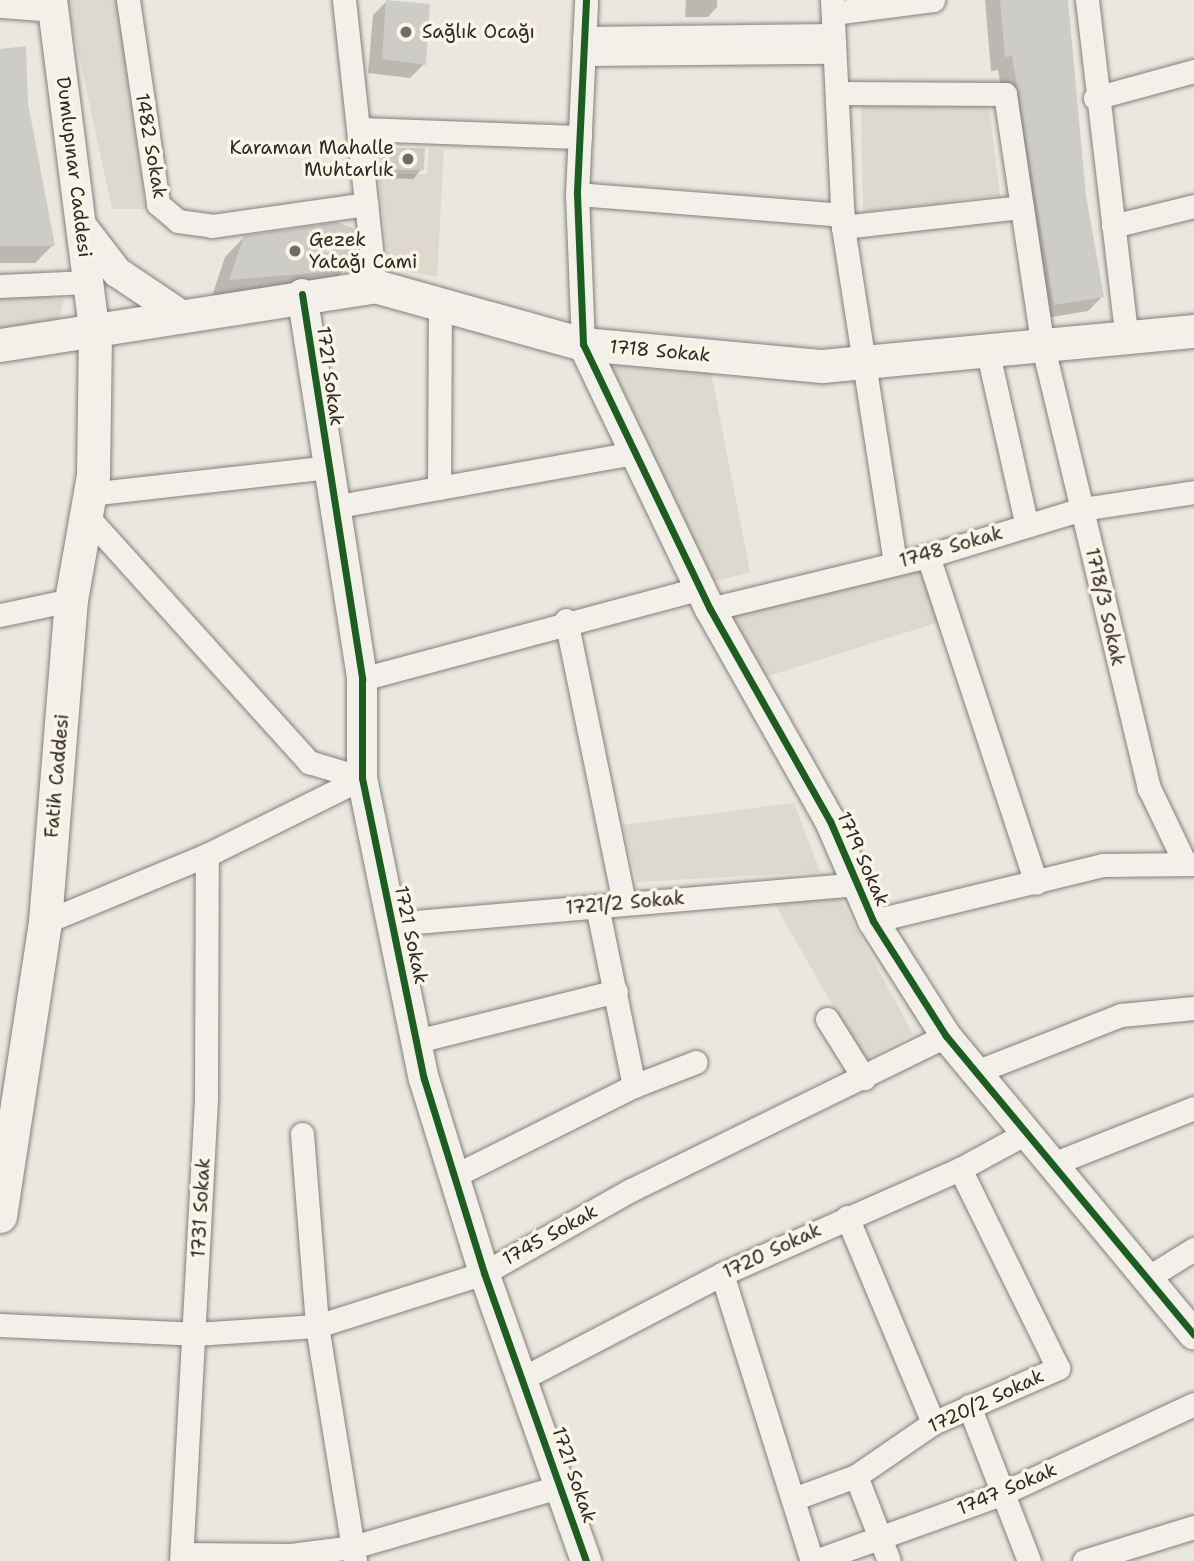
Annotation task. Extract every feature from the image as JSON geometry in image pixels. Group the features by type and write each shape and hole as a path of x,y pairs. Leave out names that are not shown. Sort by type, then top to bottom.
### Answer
{"main road":[{"name":"1718 Sokak","path":"0,345 95,334 178,313 375,286 583,344 822,366 987,349 1127,340 1194,331"},
{"name":"Fatih Caddesi","path":"0,1216 45,922 71,600 86,504 95,334"}],"street":[{"name":"1482 Sokak","path":"128,0 158,204 178,221 212,226 366,204"},
{"path":"344,0 375,286"},
{"path":"583,344 577,194 586,0"},
{"path":"584,46 833,25 933,0"},
{"path":"1087,0 1095,98 1127,340"},
{"path":"0,6 52,5"},
{"name":"Dumlupınar Caddesi","path":"52,5 95,334"},
{"path":"833,25 842,221 895,563"},
{"path":"1095,98 1194,71"},
{"name":"1718/3 Sokak","path":"837,93 1005,94 1042,346 1149,788 1189,863"},
{"path":"359,129 580,137"},
{"path":"577,194 842,221 1022,207"},
{"path":"1113,226 1194,206"},
{"path":"81,226 117,272 178,313"},
{"path":"0,286 89,282"},
{"name":"1721 Sokak","path":"302,295 362,679 362,778 417,1041 484,1273 586,1561"},
{"path":"439,488 440,304"},
{"name":"1719 Sokak","path":"583,344 705,599 830,821 873,921 946,1035 1144,1280 1194,1335"},
{"path":"987,349 1027,526"},
{"path":"333,507 634,453"},
{"path":"86,504 328,467"},
{"name":"1748 Sokak","path":"362,679 566,621 705,599 895,563 928,556 1082,509 1194,492"},
{"path":"86,504 309,762 362,778"},
{"path":"928,556 1035,883"},
{"path":"0,615 71,600"},
{"path":"566,621 624,903"},
{"path":"45,922 206,855 362,778"},
{"name":"1731 Sokak","path":"181,1557 206,1097 206,855"},
{"path":"873,921 1103,866 1189,863"},
{"name":"1721/2 Sokak","path":"392,924 857,884"},
{"path":"597,905 617,991 634,1086"},
{"path":"417,1041 617,991"},
{"path":"976,1072 1121,1015 1194,1007"},
{"path":"827,1019 864,1078"},
{"name":"1745 Sokak","path":"0,1325 195,1334 317,1326 484,1273 631,1190 864,1078 946,1035"},
{"path":"454,1176 634,1086 696,1062"},
{"path":"1050,1165 1194,1108"},
{"name":"1720 Sokak","path":"523,1378 722,1274 960,1169 1026,1133"},
{"path":"302,1134 317,1326 354,1554"},
{"name":"1720/2 Sokak","path":"793,1499 856,1476 933,1423 1058,1368 960,1169"},
{"path":"847,1217 933,1423"},
{"path":"1144,1280 1194,1249"},
{"path":"722,1274 813,1561"},
{"name":"1747 Sokak","path":"813,1561 881,1539 1001,1494 1194,1404"},
{"path":"969,1406 1029,1561"},
{"path":"856,1476 889,1561"},
{"path":"181,1557 291,1558 354,1554 561,1486"},
{"path":"1084,1561 1194,1527"}],"shaded area":[{"path":"67,0 119,0 145,209 112,209"},
{"path":"989,105 1000,195 863,212 861,106"},
{"path":"375,145 386,145 389,174 427,174 429,148 444,150 437,277 389,268"},
{"path":"0,294 64,299 58,323 0,329"},
{"path":"602,366 710,367 750,572 714,582"},
{"path":"922,566 949,619 765,677 731,614"},
{"path":"794,803 820,872 637,882 623,825"},
{"path":"838,895 913,1034 864,1060 774,903"}],"building":[{"name":"Sağlık Ocağı","path":"386,0 430,4 426,65 382,59"},
{"path":"1000,0 1068,0 1086,196 1104,297 1054,305 1012,56 1005,57"},
{"path":"26,46 28,103 55,246 0,246 0,49"},
{"name":"Karaman Mahalle Muhtarlık","path":"390,148 425,148 424,170 391,170"},
{"name":"Gezek Yatağı Cami","path":"337,222 355,229 347,270 229,280 244,236"}],"cycle path":[{"path":"586,0 577,194 583,344 710,609 830,821 873,921 946,1036 1194,1335"},
{"path":"302,294 362,679 362,778 424,1079 484,1273 586,1561"}],"place":[{"name":"Sağlık Ocağı","path":"406,32"},
{"name":"Karaman Mahalle Muhtarlık","path":"408,159"},
{"name":"Gezek Yatağı Cami","path":"295,251"}]}
